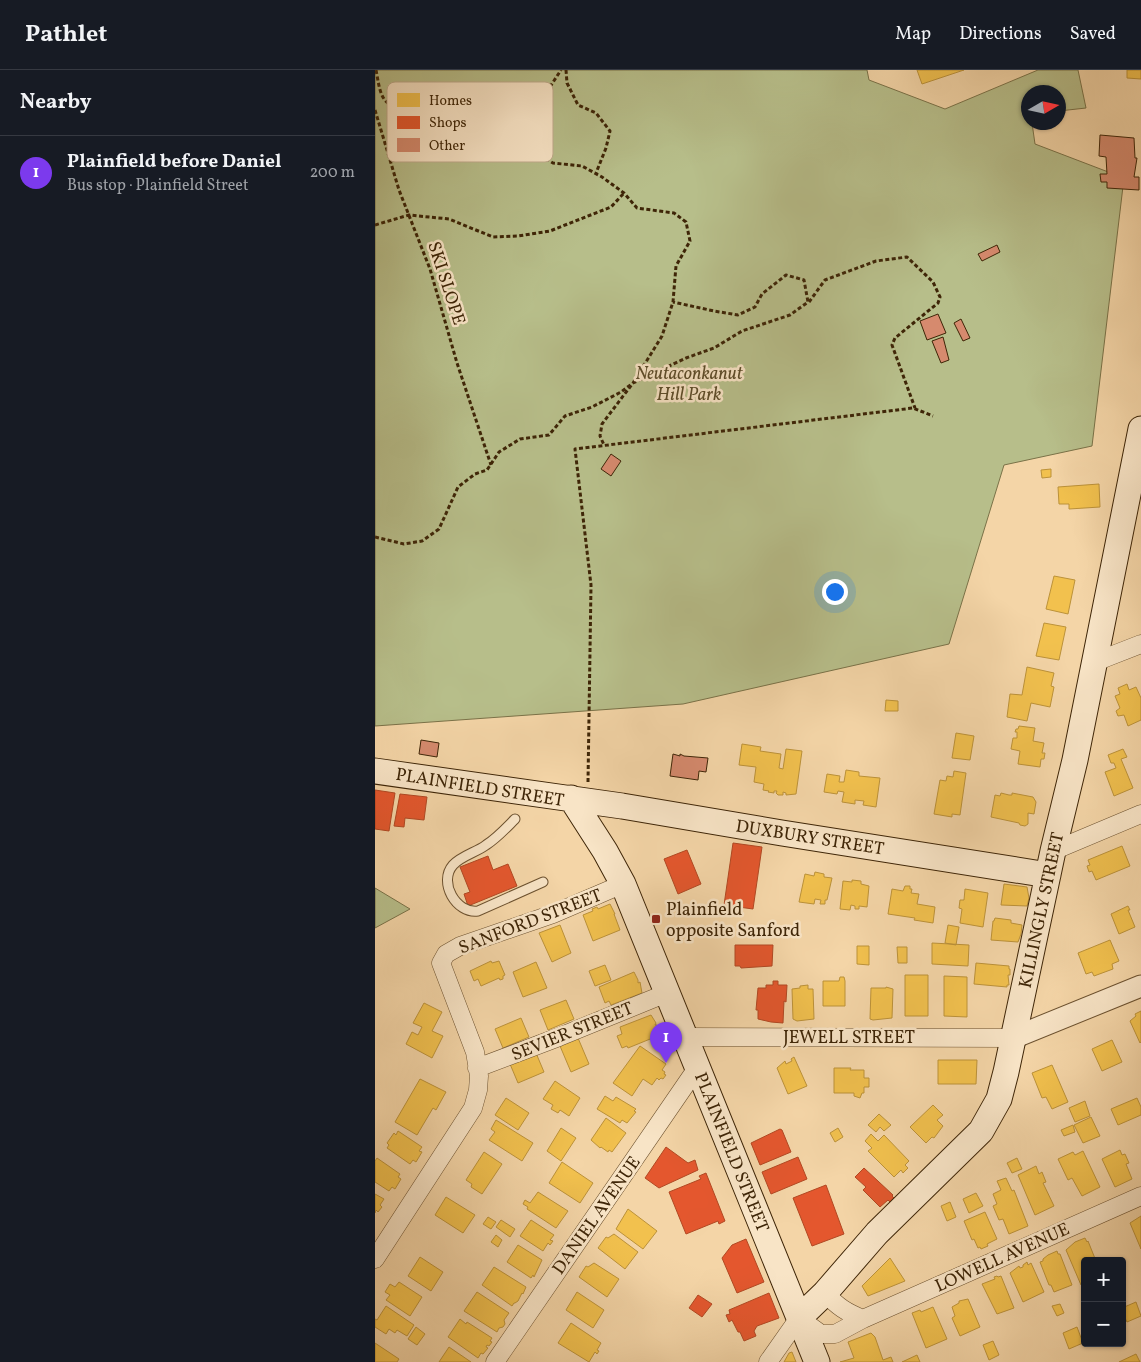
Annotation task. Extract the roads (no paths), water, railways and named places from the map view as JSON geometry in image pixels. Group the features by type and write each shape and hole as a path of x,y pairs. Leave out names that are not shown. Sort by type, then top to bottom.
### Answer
{"main road":[{"name":"KILLINGLY STREET","path":"799,1318 825,1293 877,1233 981,1131 999,1099 1053,851 1075,760 1141,428"},
{"name":"PLAINFIELD STREET","path":"375,771 571,798 605,851 623,884 817,1362"},
{"name":"DUXBURY STREET","path":"571,798 1048,875"}],"street":[{"path":"1095,662 1141,644"},
{"path":"1053,851 1141,814"},
{"name":"SANFORD STREET","path":"477,1068 475,1052 441,963 446,954 461,946 553,914 623,884"},
{"path":"1013,1038 1141,986"},
{"name":"SEVIER STREET","path":"477,1068 667,993"},
{"name":"JEWELL STREET","path":"685,1037 1013,1038"},
{"path":"375,1259 473,1108 478,1090 477,1068"},
{"name":"DANIEL AVENUE","path":"495,1362 697,1068"},
{"name":"LOWELL AVENUE","path":"799,1318 821,1334 835,1334 863,1319 1141,1196"},
{"path":"825,1293 842,1309 863,1319"},
{"path":"768,1362 799,1318"}],"lane":[{"path":"515,819 486,845 455,862 448,876 448,886 451,895 465,910 471,912 479,911 543,882"}],"place":[{"name":"Plainfield opposite Sanford","path":"656,919"},
{"name":"Plainfield before Daniel","path":"666,1063"}],"park label":[{"name":"Neutaconkanut Hill Park","path":"689,383"}]}
